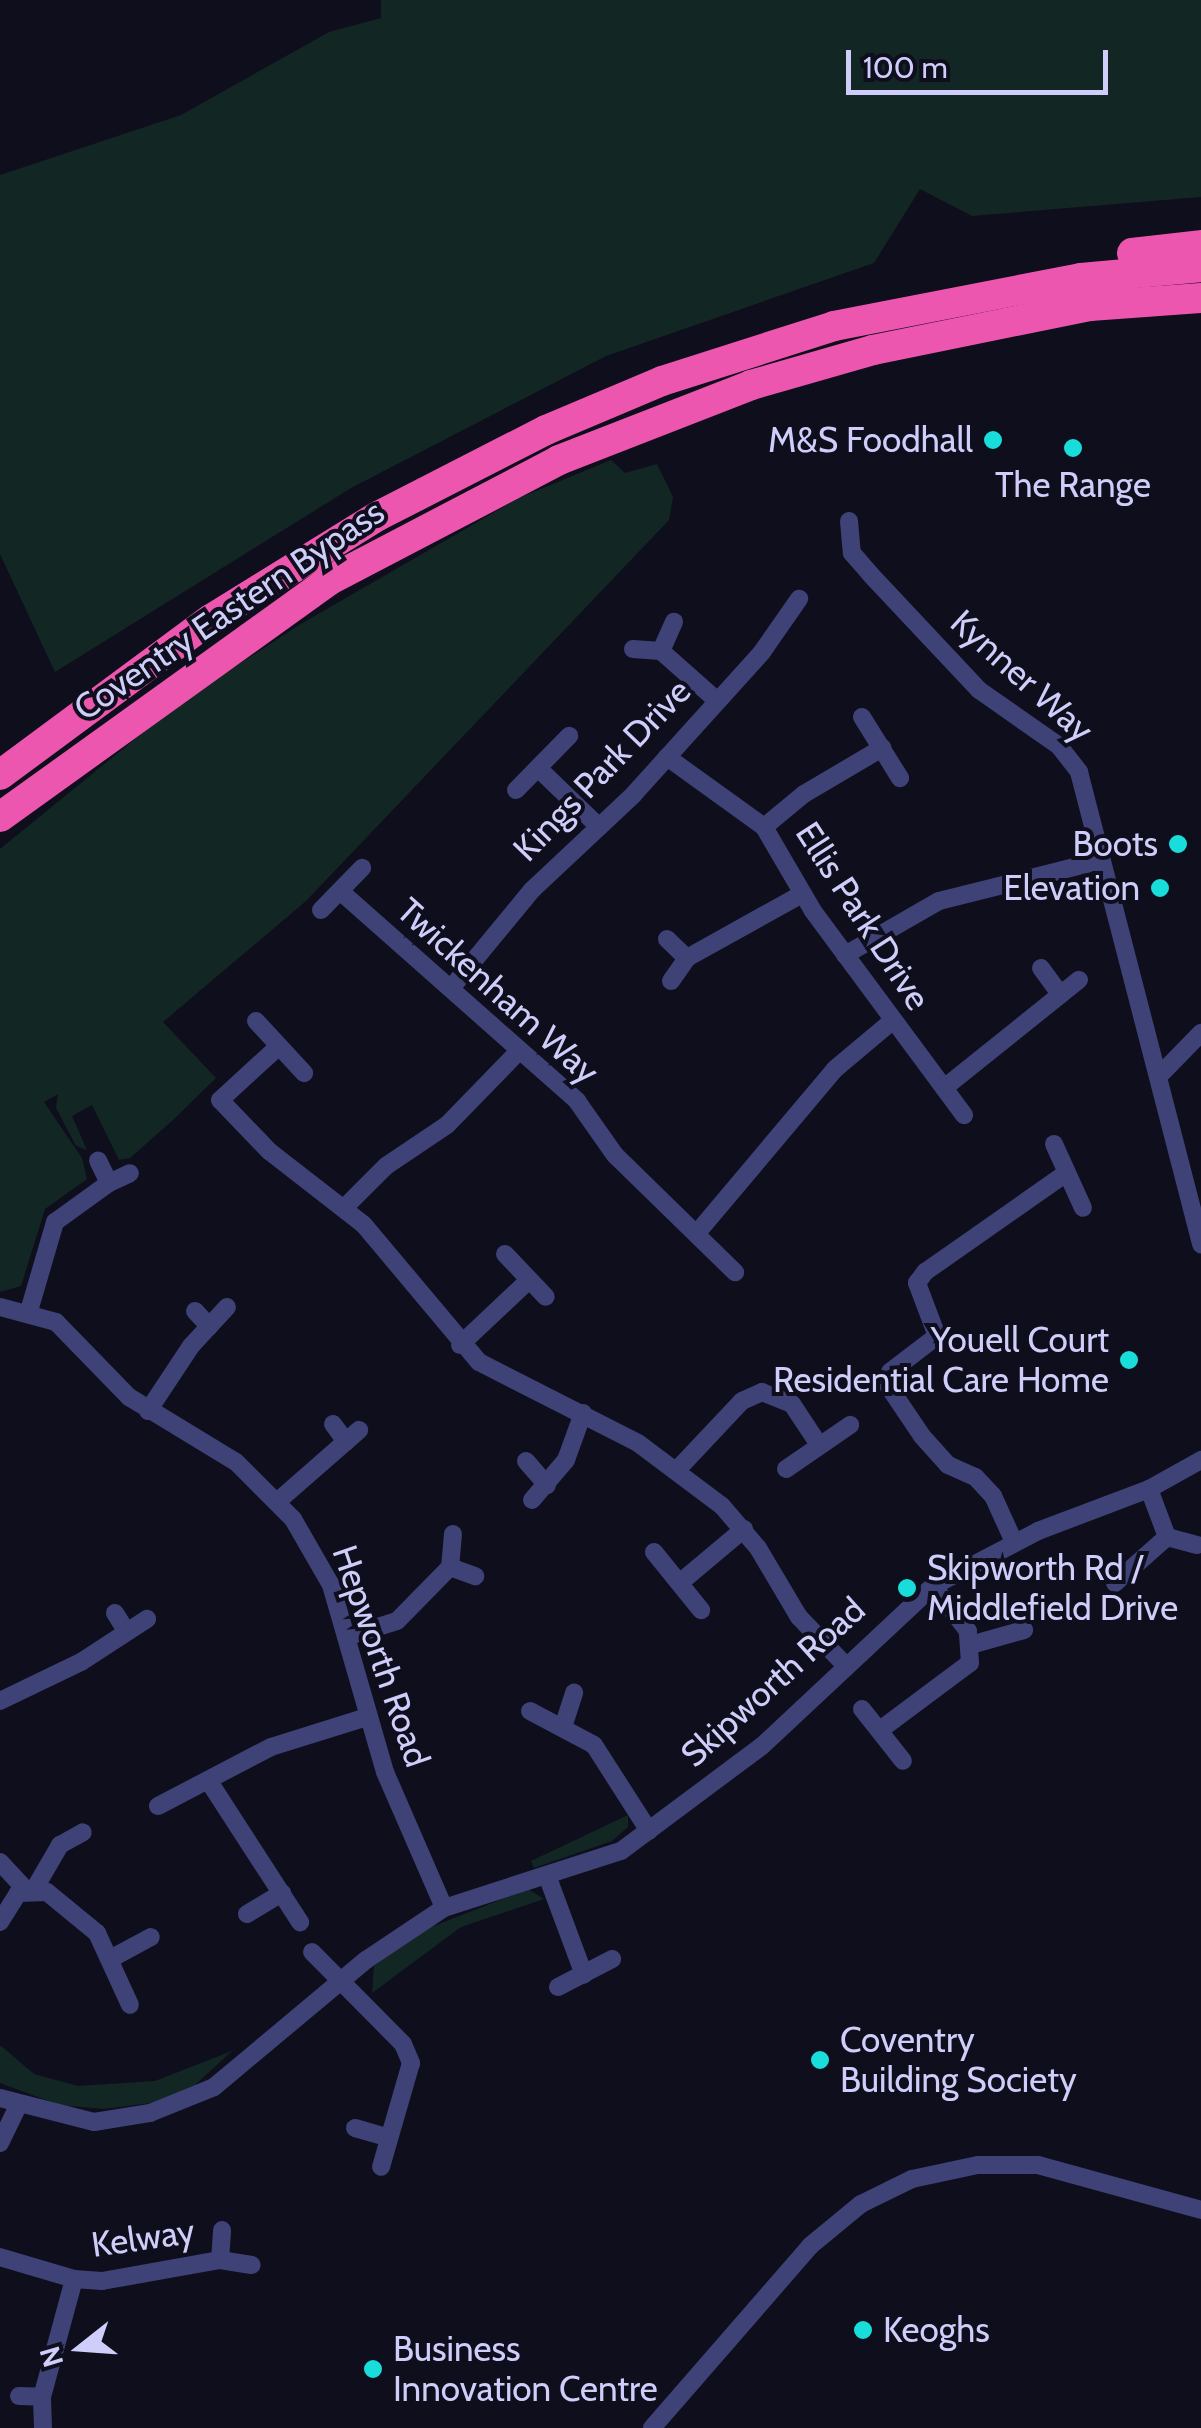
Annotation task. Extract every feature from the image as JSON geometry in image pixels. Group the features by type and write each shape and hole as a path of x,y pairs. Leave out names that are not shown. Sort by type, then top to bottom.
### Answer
{"highway":[{"path":"378,516 472,447 545,411 796,319 922,286 1201,246"},
{"name":"Coventry Eastern Bypass","path":"0,775 211,619 378,516 546,430 662,382 834,326 1042,284 1201,267"},
{"name":"Coventry Eastern Bypass","path":"0,816 221,653 328,581 448,514 652,422 872,350 1090,306 1201,298"},
{"path":"448,514 761,399 984,342 1201,315"}],"street":[{"name":"Kynner Way","path":"850,521 852,553 871,576 979,690 1070,758 1085,784 1201,1245"},
{"name":"Kings Park Drive","path":"452,987 532,890 667,757 714,699 784,626 799,599"},
{"path":"661,651 674,622"},
{"path":"634,649 661,651 714,699"},
{"path":"862,717 900,778"},
{"path":"516,790 569,736"},
{"path":"764,827 804,794 882,748"},
{"name":"Ellis Park Drive","path":"667,757 764,827 802,894 845,956 964,1115"},
{"path":"538,768 599,828"},
{"path":"845,956 939,901 1102,860"},
{"path":"321,910 362,868"},
{"name":"Twickenham Way","path":"340,891 452,987 517,1053 577,1102 615,1155 735,1272"},
{"path":"671,981 688,958 802,894"},
{"path":"667,939 688,958"},
{"path":"1040,968 1059,993"},
{"path":"944,1088 1079,980"},
{"path":"256,1021 304,1074"},
{"path":"698,1233 812,1094 891,1022"},
{"path":"1158,1077 1201,1033"},
{"path":"279,1046 220,1100 269,1151 344,1208 400,1266 460,1345 500,1376 582,1413 676,1471 744,1529 799,1617 846,1666"},
{"path":"344,1208 386,1166 447,1125 517,1053"},
{"path":"1054,1144 1083,1208"},
{"path":"98,1160 109,1183"},
{"path":"29,1310 55,1222 109,1183 130,1173"},
{"path":"1014,1542 994,1496 975,1476 948,1465 922,1436 888,1387 890,1372 937,1336 916,1283 925,1272 1065,1174"},
{"path":"505,1254 546,1297"},
{"path":"460,1345 528,1281"},
{"name":"Hepworth Road","path":"0,1307 29,1310 64,1330 110,1381 148,1411 216,1448 278,1501 322,1565 367,1717 444,1908"},
{"path":"148,1411 227,1307"},
{"path":"195,1311 210,1326"},
{"path":"676,1471 734,1408 762,1392 792,1404 819,1446"},
{"path":"532,1500 566,1460 582,1413"},
{"path":"278,1501 352,1436 333,1424"},
{"path":"786,1469 850,1425"},
{"name":"Skipworth Road","path":"0,2098 18,2106 94,2122 178,2105 240,2069 342,1982 444,1908 548,1878 621,1851 762,1746 933,1586 1014,1542 1148,1490 1201,1460"},
{"path":"526,1461 548,1485"},
{"path":"1148,1490 1166,1537"},
{"path":"682,1581 744,1529"},
{"path":"346,1637 397,1622 450,1568 453,1534"},
{"path":"1166,1537 1198,1545"},
{"path":"1115,1583 1166,1537"},
{"path":"654,1552 682,1581 701,1610"},
{"path":"450,1568 475,1576"},
{"path":"933,1586 974,1644"},
{"path":"115,1612 127,1632"},
{"path":"0,1701 147,1619"},
{"path":"974,1644 1024,1630"},
{"path":"880,1730 961,1674 974,1644"},
{"path":"564,1724 574,1694"},
{"path":"862,1709 903,1761"},
{"path":"530,1711 564,1724 594,1745 649,1831"},
{"path":"158,1806 210,1783 271,1747 367,1717"},
{"path":"210,1783 300,1922"},
{"path":"0,1922 30,1889 60,1845 83,1832"},
{"path":"0,1862 30,1889 72,1910 112,1958 115,1983 130,2004"},
{"path":"548,1878 584,1975"},
{"path":"247,1914 282,1893"},
{"path":"112,1958 152,1937"},
{"path":"312,1952 403,2044 410,2063 409,2084 386,2137 381,2166"},
{"path":"558,1987 612,1958"},
{"path":"0,2143 18,2106"},
{"path":"356,2128 386,2137"},
{"path":"652,2428 810,2246 861,2204 912,2179 978,2165 1038,2164 1201,2210"},
{"name":"Kelway","path":"220,2260 222,2230"},
{"name":"Kelway","path":"0,2257 74,2279 102,2281 220,2260 252,2265"},
{"name":"Kelway","path":"43,2428 42,2397 74,2279"},
{"path":"19,2396 42,2397"}],"green space":[{"path":"381,0 1201,0 1201,197 972,216 920,189 874,263 606,356 351,488 55,672 0,554 0,175 181,115 329,32 381,18"},
{"path":"611,460 625,473 657,464 673,497 669,520 306,901 163,1022 216,1078 174,1119 130,1158 119,1160 92,1105 72,1116 87,1150 76,1146 56,1108 58,1094 44,1102 82,1158 87,1179 45,1209 21,1286 0,1292 0,849 178,704 299,625 519,498"},
{"path":"628,1815 628,1827 612,1841 534,1868 531,1861"},
{"path":"528,1889 544,1899 461,1927 372,1993 374,1966 416,1933"},
{"path":"0,2045 34,2074 78,2086 155,2081 232,2051 195,2085 151,2103 104,2109 59,2105 0,2083"}],"place":[{"name":"M&S Foodhall","path":"993,440"},
{"name":"The Range","path":"1073,448"},
{"name":"Boots","path":"1178,844"},
{"name":"Elevation","path":"1160,888"},
{"name":"Youell Court Residential Care Home","path":"1129,1360"},
{"name":"Skipworth Rd / Middlefield Drive","path":"907,1588"},
{"name":"Coventry Building Society","path":"820,2060"},
{"name":"Keoghs","path":"863,2330"},
{"name":"Business Innovation Centre","path":"373,2369"}]}
